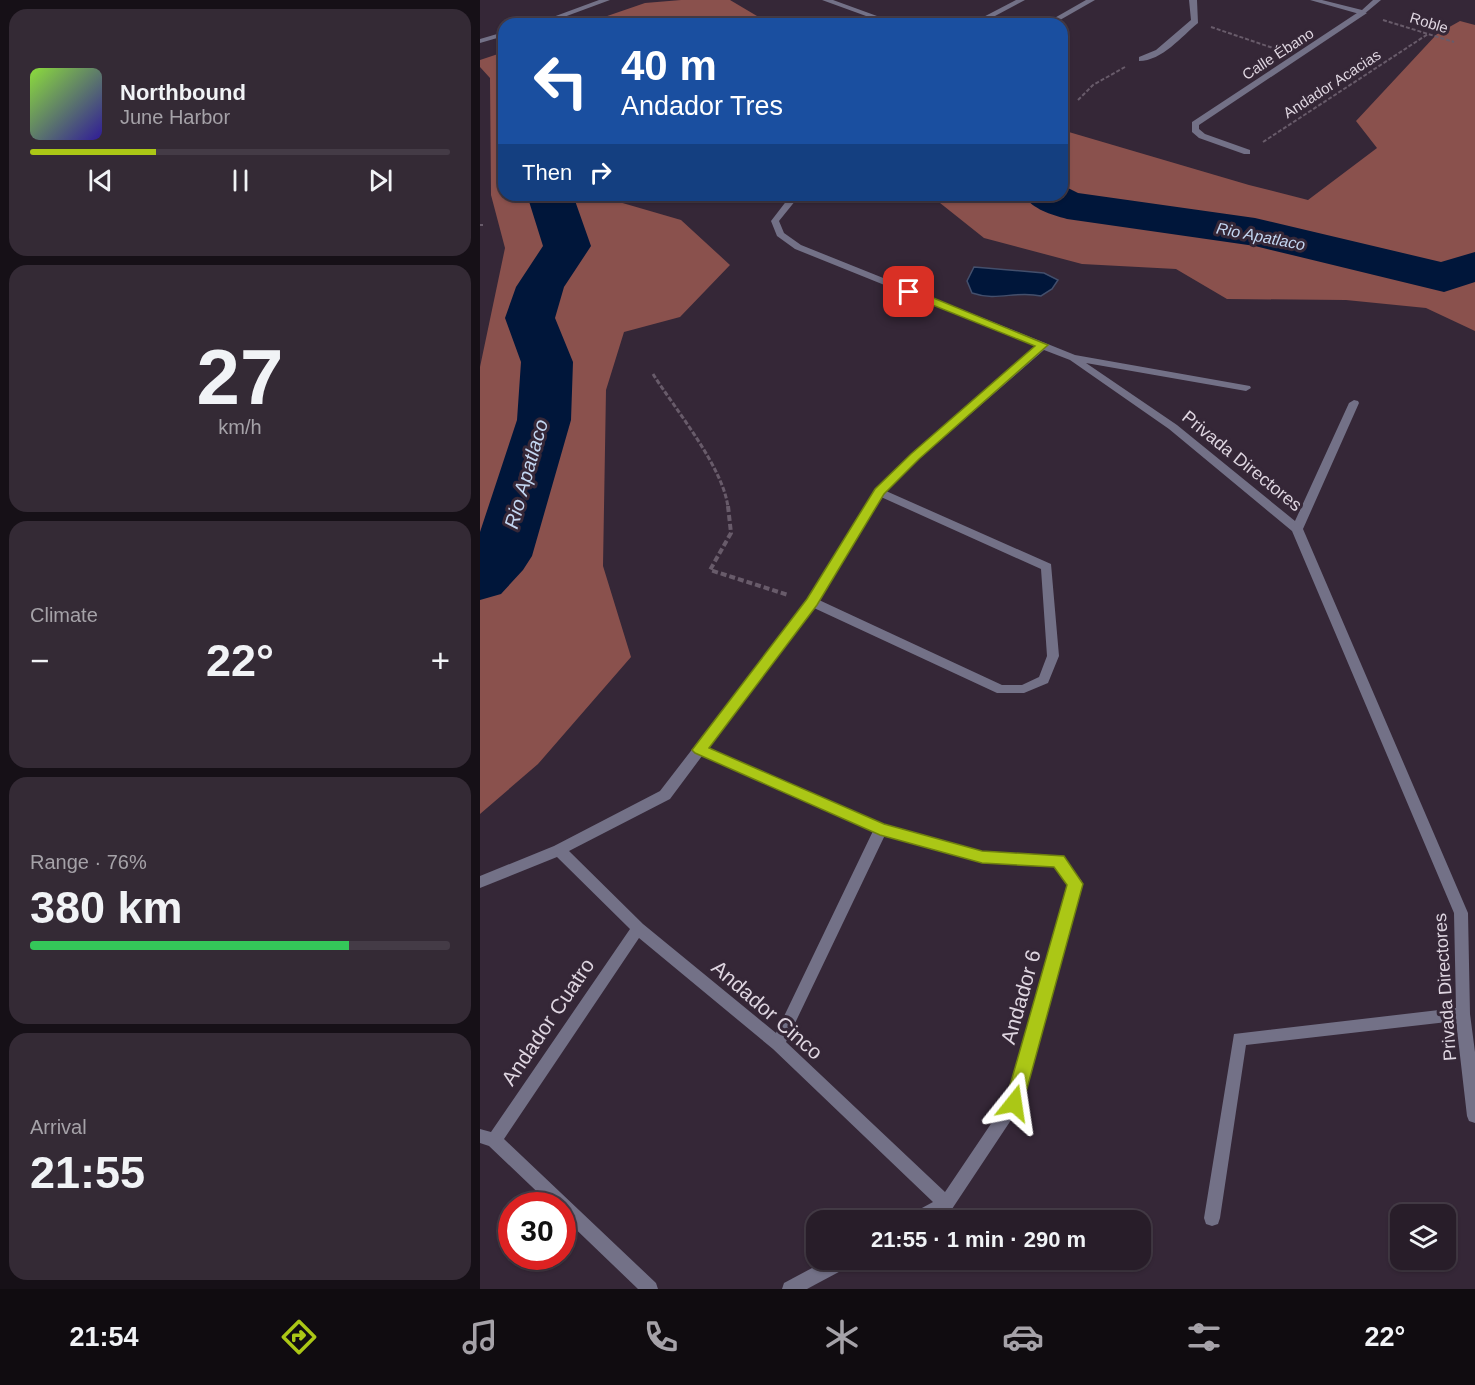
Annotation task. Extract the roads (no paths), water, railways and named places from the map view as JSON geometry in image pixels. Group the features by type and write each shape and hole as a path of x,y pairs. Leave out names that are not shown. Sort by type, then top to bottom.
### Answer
{"street":[{"path":"555,18 606,0"},
{"path":"826,0 878,18"},
{"path":"986,18 1021,0"},
{"path":"1059,18 1091,0"},
{"path":"1142,59 1159,52 1195,21 1193,0"},
{"path":"1314,0 1363,13"},
{"name":"Calle Ébano","path":"1247,152 1202,136 1195,130 1195,124 1299,57 1363,13 1377,0"},
{"path":"480,41 498,36"},
{"name":"Privada Directores","path":"791,201 775,221 780,234 798,247 1073,358 1173,427 1297,529 1461,913 1462,1014 1475,1116"},
{"path":"480,882 559,850 665,795 812,602 879,492 915,457 1042,345"},
{"path":"1073,358 1246,388"},
{"path":"1297,529 1354,403"},
{"path":"812,602 1001,690 1024,689 1044,680 1053,656 1047,567 879,492"},
{"path":"700,750 880,829 778,1044"},
{"name":"Andador 6","path":"880,829 982,857 1058,861 1076,884 1014,1103 946,1204 935,1210"},
{"name":"Andador Cinco","path":"559,850 638,928 778,1044 946,1204"},
{"name":"Andador Cuatro","path":"487,1138 638,928"},
{"path":"1212,1218 1239,1039 1462,1014"},
{"path":"487,1138 650,1289"},
{"path":"790,1289 825,1270"}],"water":[{"path":"974,267 1044,273 1058,280 1052,289 1041,296 981,295 972,293 967,281"}],"waterway":[{"name":"Rio Apatlaco","path":"480,580 502,556 544,420 547,362 530,318 540,287 567,246 552,201"},
{"name":"Rio Apatlaco","path":"1059,201 1067,205 1255,232 1444,277 1475,266"}]}
